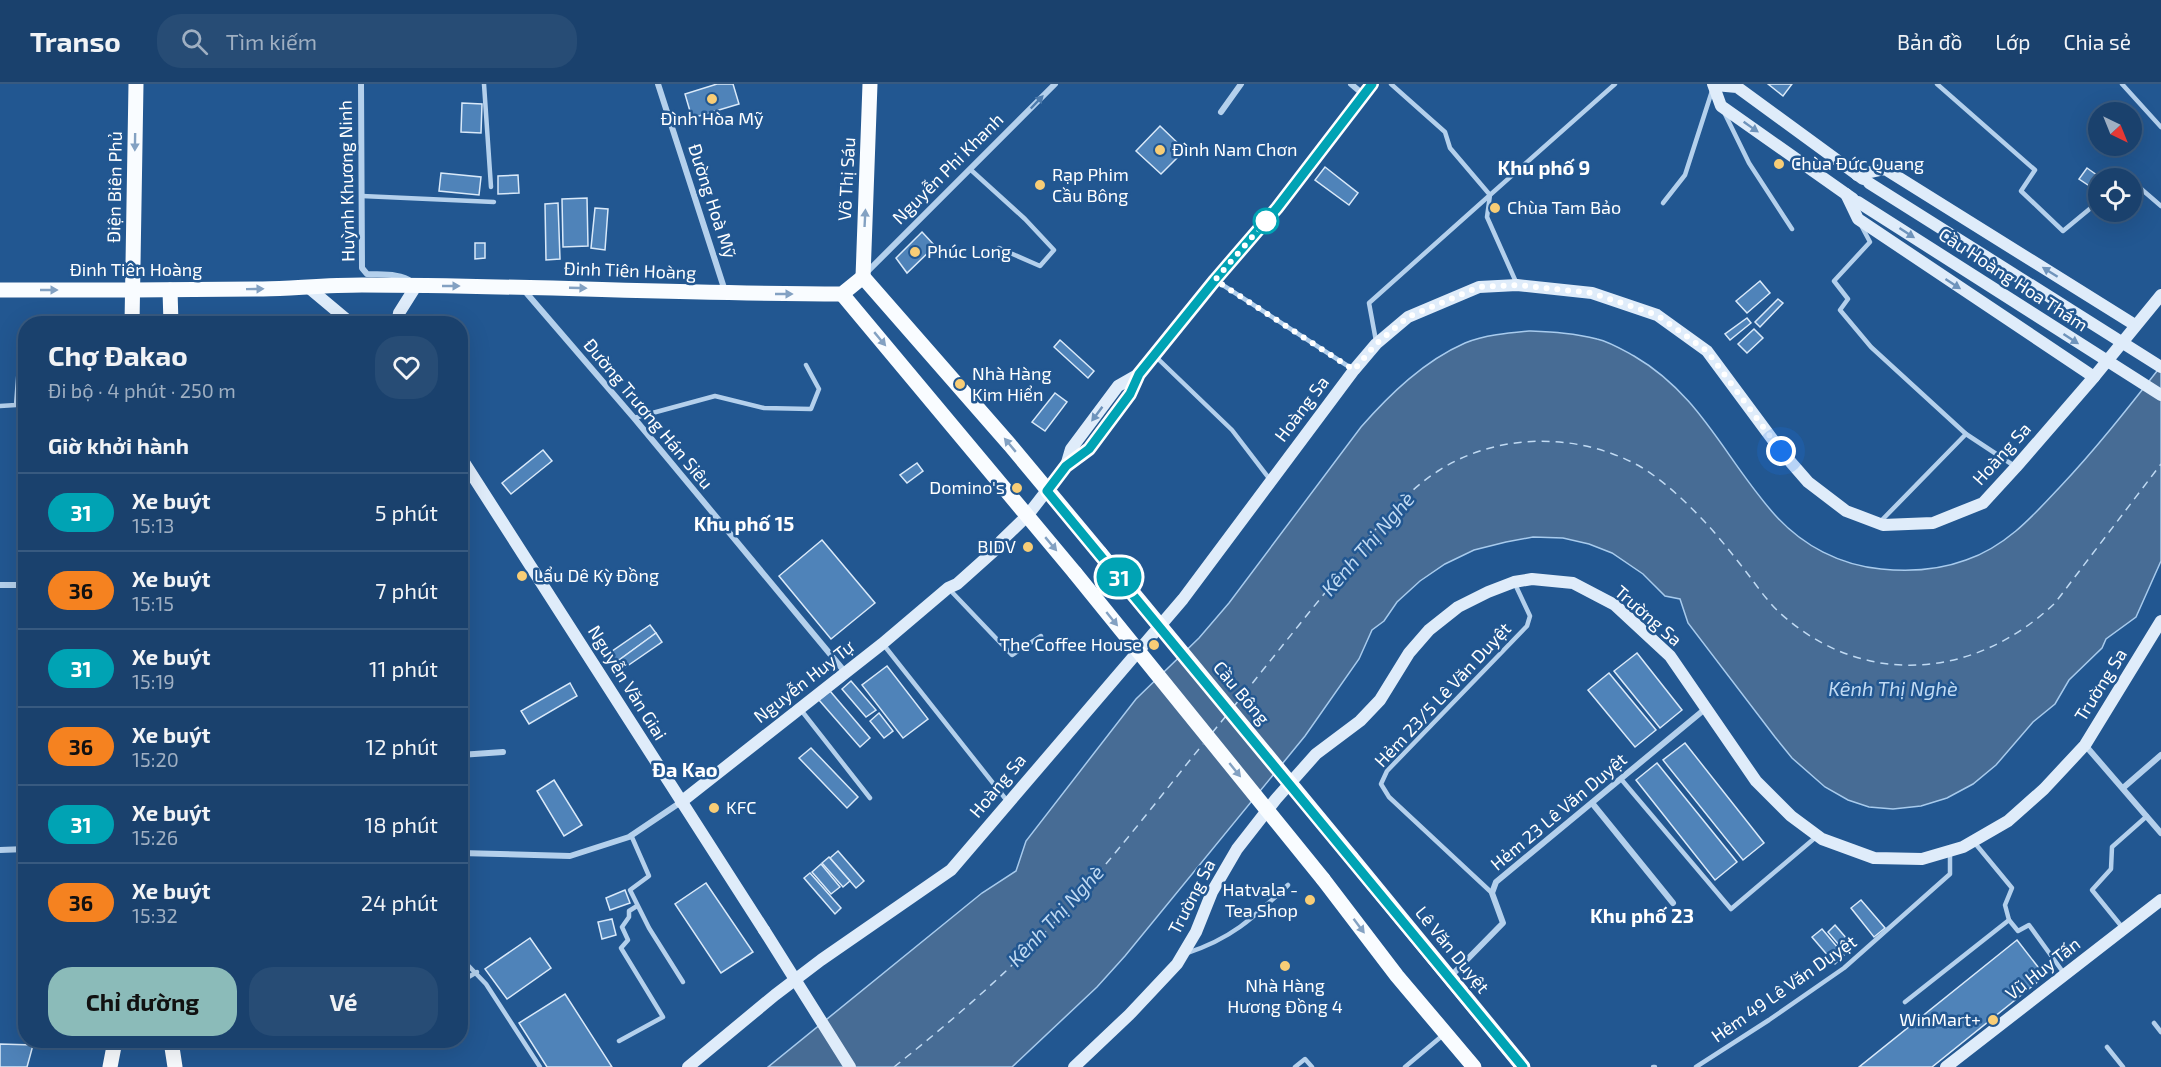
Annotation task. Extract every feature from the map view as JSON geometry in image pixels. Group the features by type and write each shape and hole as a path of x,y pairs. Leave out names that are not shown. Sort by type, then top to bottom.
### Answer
{"main road":[{"name":"Điện Biên Phủ","path":"132,316 136,84"},
{"name":"Võ Thị Sáu","path":"863,277 870,84"},
{"path":"1047,491 1010,445 863,277 842,294 1075,573 1323,879 1397,976 1474,1067"},
{"name":"Đinh Tiên Hoàng","path":"0,290 132,291 359,285 520,286 727,294 842,294"},
{"path":"170,290 171,316"},
{"name":"Cầu Bông","path":"1047,491 1351,857"},
{"name":"Lê Văn Duyệt","path":"1351,857 1523,1067"},
{"path":"110,1067 114,1048"},
{"path":"172,1048 175,1067"}],"street":[{"name":"Huỳnh Khương Ninh","path":"361,84 362,268 368,274"},
{"name":"Đường Hoà Mỹ","path":"658,84 727,294"},
{"name":"Nguyễn Phi Khanh","path":"863,277 887,250 971,170 1055,84"},
{"path":"1221,112 1241,84"},
{"path":"1351,84 1364,95"},
{"name":"Nguyễn Huy Tự","path":"681,802 882,644 948,588 953,579 991,545 1001,541 1027,516 1066,466 1071,449 1119,386 1139,374 1277,208 1372,84"},
{"path":"1714,84 1721,106"},
{"name":"Cầu Hoàng Hoa Thám","path":"1714,84 1737,87 1869,183 2161,367"},
{"name":"Cầu Hoàng Hoa Thám","path":"1721,106 1858,202 2161,395"},
{"path":"1857,175 1886,169 2135,325"},
{"path":"1846,194 1858,219 2094,376"},
{"name":"Đinh Tiên Hoàng","path":"368,274 405,277 416,286"},
{"name":"Hoàng Sa","path":"688,1067 812,967 951,870 1183,599 1354,370 1376,344 1408,317 1479,287 1517,285 1592,293 1657,315 1707,351 1781,451 1808,482 1846,511 1883,525 1933,523 1983,503 2161,295"},
{"path":"400,316 403,305 416,286"},
{"name":"Đường Trương Hán Siêu","path":"520,286 634,418 845,672"},
{"path":"309,288 342,316"},
{"name":"Nguyễn Văn Giai","path":"468,469 850,1067"},
{"name":"Trường Sa","path":"1074,1067 1129,1015 1177,964 1196,932 1212,892 1237,849 1276,799 1316,754 1360,721 1380,700 1409,653 1429,630 1458,607 1488,592 1514,582 1532,579 1573,583 1614,605 1670,656 1756,781 1791,816 1818,836 1874,858 1922,860 1974,842 2008,821 2044,789 2085,745 2161,621"},
{"path":"0,585 18,585"},
{"name":"Hẻm 23 Lê Văn Duyệt","path":"1449,979 1503,923 1492,893 1496,882 1705,709"},
{"path":"2085,745 2161,833"},
{"path":"468,754 503,752"},
{"path":"2123,788 2161,754"},
{"path":"468,853 570,856 631,836 681,802"},
{"path":"1592,803 1673,903"},
{"path":"0,850 18,849"},
{"name":"Vũ Huy Tấn","path":"1946,1067 2161,900"}],"lane":[{"path":"484,84 490,187"},
{"path":"1391,84 1445,132 1450,148 1490,195"},
{"path":"1376,344 1369,303 1615,84"},
{"path":"1663,202 1685,175 1714,84"},
{"path":"1937,84 2035,170 2022,191 2063,231 2088,210"},
{"path":"2122,84 2161,127"},
{"path":"1721,106 1749,163 1792,229"},
{"path":"971,170 1025,219 1054,250 1040,266 999,248"},
{"path":"2142,190 2161,206"},
{"path":"1490,195 1486,217 1517,285"},
{"path":"362,196 494,202"},
{"path":"1858,219 1870,242 1834,281 1848,299 1840,310 1871,346 1966,434 2016,467"},
{"path":"1215,280 1354,370"},
{"path":"1154,355 1232,430 1271,481"},
{"path":"634,418 715,396 764,408 811,409 819,389 806,365"},
{"path":"0,406 16,405 18,379"},
{"path":"1878,523 1966,434"},
{"name":"Hẻm 23/5 Lê Văn Duyệt","path":"1492,893 1389,797 1381,784 1387,771 1527,626 1530,616 1514,582"},
{"path":"948,588 1012,656 1041,636"},
{"path":"882,644 1008,802"},
{"path":"800,708 870,798"},
{"path":"1622,779 1731,909 1818,836"},
{"path":"2124,929 2091,890 2111,869 2112,847 2147,816"},
{"path":"631,836 649,876 630,890 637,906 683,982"},
{"path":"1974,842 2012,888 2005,905 2009,920 2018,931 2029,925 2065,975"},
{"name":"Hẻm 49 Lê Văn Duyệt","path":"1696,1067 1844,968 1950,874 1950,851"},
{"path":"1182,955 1213,945 1234,932 1288,885"},
{"path":"619,1041 663,1017 621,948 628,940 622,927 629,917 629,911 637,906"},
{"path":"1905,1002 2009,920"},
{"path":"468,964 477,972 540,1067"},
{"path":"468,977 477,972"},
{"path":"2154,1023 2161,1032"},
{"path":"1405,1067 1446,1033"},
{"path":"2107,1047 2122,1067"},
{"path":"1295,1067 1305,1059 1312,1067"}],"water":[{"name":"Kênh Thị Nghè","path":"1530,331 1589,337 1607,342 1634,356 1677,389 1711,429 1757,494 1798,536 1810,545 1837,558 1866,567 1892,570 1924,569 1956,563 1993,547 2017,530 2072,474 2161,366 2161,561 2136,617 2106,639 2102,648 2069,680 2055,704 2033,722 1996,765 1973,784 1947,798 1921,806 1893,809 1869,807 1848,800 1825,787 1792,758 1688,623 1680,599 1665,596 1643,574 1612,553 1589,544 1563,538 1533,537 1474,550 1445,564 1420,581 1397,602 1384,621 1372,630 1359,659 1305,736 1125,956 1097,987 1012,1067 768,1067 982,893 1016,871 1026,841 1136,699 1199,638 1229,603 1361,427 1384,402 1409,379 1450,350 1489,336"}],"building":[{"name":"Đình Hòa Mỹ","path":"717,84 733,84 739,104 692,118 685,94"},
{"path":"1768,84 1792,84 1783,96"},
{"path":"462,103 482,104 481,133 461,132"},
{"name":"Đình Nam Chơn","path":"1160,126 1185,150 1161,174 1136,151"},
{"path":"1325,167 1358,193 1349,205 1315,180"},
{"path":"2087,168 2088,169 2088,185 2079,179"},
{"path":"441,173 481,177 479,195 439,191"},
{"path":"518,175 519,193 498,194 498,176"},
{"path":"587,198 588,246 563,247 562,199"},
{"path":"558,203 560,259 546,260 545,204"},
{"path":"595,208 608,209 605,250 591,248"},
{"name":"Phúc Long","path":"922,232 935,246 907,273 896,258"},
{"path":"475,243 485,243 485,258 475,259"},
{"path":"1760,281 1770,293 1747,313 1736,301"},
{"path":"1778,299 1783,303 1760,327 1755,322"},
{"path":"1747,318 1751,323 1730,340 1725,334"},
{"path":"1754,329 1763,338 1747,353 1738,344"},
{"path":"1060,340 1094,371 1088,378 1054,347"},
{"path":"1055,393 1067,402 1045,431 1032,422"},
{"path":"543,450 552,461 511,494 502,483"},
{"path":"917,463 923,471 907,483 900,475"},
{"path":"822,540 875,603 831,639 779,576"},
{"path":"650,625 656,633 615,663 608,654"},
{"path":"656,633 662,642 620,671 615,663"},
{"path":"1637,653 1682,710 1660,728 1614,671"},
{"path":"887,666 928,719 903,738 862,685"},
{"path":"1609,673 1656,730 1635,747 1588,690"},
{"path":"851,681 876,710 866,717 842,689"},
{"path":"570,683 577,696 529,724 521,711"},
{"path":"830,691 870,738 860,747 819,700"},
{"path":"879,713 893,731 884,738 870,721"},
{"path":"1685,743 1764,843 1743,860 1663,760"},
{"path":"811,748 858,797 847,808 799,758"},
{"path":"1657,763 1737,862 1715,880 1636,780"},
{"path":"554,780 582,825 564,836 537,791"},
{"path":"838,851 864,881 856,888 830,858"},
{"path":"829,857 850,881 843,887 822,863"},
{"path":"821,864 840,887 831,894 812,872"},
{"path":"810,873 841,908 835,914 804,878"},
{"path":"706,883 753,952 721,973 675,904"},
{"path":"625,890 630,903 610,910 606,898"},
{"path":"1861,900 1885,928 1874,937 1851,908"},
{"path":"612,919 616,935 602,939 598,922"},
{"path":"1835,925 1853,946 1845,952 1828,932"},
{"path":"1822,929 1844,955 1835,964 1812,937"},
{"path":"530,938 551,968 507,999 485,969"},
{"path":"2017,940 2045,976 1932,1067 1859,1067"},
{"path":"565,994 612,1067 547,1067 519,1023"},
{"path":"0,1044 32,1048 27,1067 0,1067"}],"ferry route":[{"path":"1235,705 1398,505 1438,471 1461,458 1486,449 1512,443 1539,441 1565,443 1592,447 1641,467 1689,506 1721,540 1775,608 1813,638 1847,654 1883,663 1919,665 1955,660 1990,647 2024,628 2055,603 2161,464"},
{"path":"1212,733 1226,716"},
{"path":"894,1067 986,989 1051,926 1106,864 1203,744"}],"bus line":[{"name":"31","path":"1372,84 1277,208 1139,374 1130,394 1089,449 1066,466 1047,491 1523,1067"}],"place":[{"name":"Đình Hòa Mỹ","path":"712,99"},
{"name":"Đình Nam Chơn","path":"1160,150"},
{"name":"Chùa Đức Quang","path":"1779,164"},
{"name":"Rạp Phim Cầu Bông","path":"1040,185"},
{"name":"Chùa Tam Bảo","path":"1495,208"},
{"name":"Phúc Long","path":"915,252"},
{"name":"Nhà Hàng Kim Hiển","path":"960,384"},
{"name":"Domino's","path":"1017,488"},
{"name":"BIDV","path":"1028,547"},
{"name":"Lẩu Dê Kỳ Đồng","path":"522,576"},
{"name":"The Coffee House","path":"1154,645"},
{"name":"KFC","path":"714,808"},
{"name":"Hatvala - Tea Shop","path":"1310,900"},
{"name":"Nhà Hàng Hương Đồng 4","path":"1285,966"},
{"name":"WinMart+","path":"1993,1020"}],"district":[{"name":"Khu phố 9","path":"1544,168"},
{"name":"Khu phố 15","path":"744,524"},
{"name":"Đa Kao","path":"685,770"},
{"name":"Khu phố 23","path":"1642,916"}],"route":[{"path":"1266,221 1215,280 1354,370 1376,344 1408,317 1479,287 1517,285 1592,293 1657,315 1707,351 1781,451"}]}
